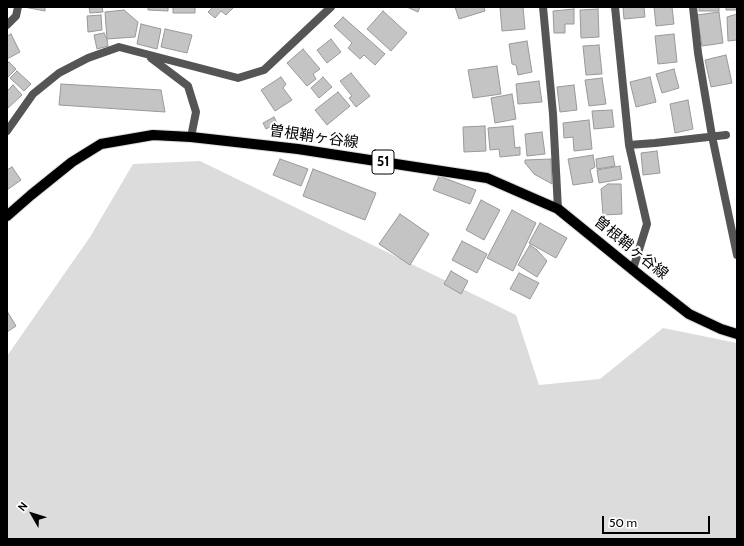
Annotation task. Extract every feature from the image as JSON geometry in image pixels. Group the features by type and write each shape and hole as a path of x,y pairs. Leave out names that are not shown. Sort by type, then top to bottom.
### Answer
{"main road":[{"name":"曽根鞘ヶ谷線","path":"7,216 72,162 101,144 153,135 191,137 298,149 487,178 558,209 689,314 721,329 737,334"}],"street":[{"path":"7,25 16,16 18,7"},
{"path":"7,131 32,94 59,73 88,58 119,47 238,78 264,70 332,7"},
{"path":"543,7 553,114 558,209"},
{"path":"615,7 629,145 647,224 633,269"},
{"path":"693,7 698,53 712,136 737,255"},
{"path":"147,55 188,86 196,112 191,137"},
{"path":"629,145 726,135"}],"shaded area":[{"path":"200,161 516,315 539,385 600,379 663,328 737,343 737,539 7,539 7,356 90,237 133,164"}],"building":[{"path":"24,7 45,7 45,11"},
{"path":"89,7 102,7 103,12 90,13"},
{"path":"148,7 168,7 168,11 148,10"},
{"path":"173,7 195,7 195,13 173,13"},
{"path":"213,7 234,7 226,15 221,11 215,18 208,12"},
{"path":"407,7 420,7 418,12"},
{"path":"455,7 484,7 485,11 459,19"},
{"path":"500,7 523,7 525,29 502,31"},
{"path":"623,7 644,7 645,17 624,19"},
{"path":"654,7 672,7 674,24 656,26"},
{"path":"699,7 719,7 719,11 699,11"},
{"path":"726,7 737,7 737,10 726,10"},
{"path":"574,9 574,24 565,24 565,33 554,33 553,11"},
{"path":"598,9 599,37 581,38 580,10"},
{"path":"124,10 138,22 135,37 107,39 105,12"},
{"path":"383,11 407,33 391,51 367,29"},
{"path":"719,12 723,43 702,46 697,15"},
{"path":"737,14 737,40 728,41 727,17"},
{"path":"101,15 102,30 88,32 87,16"},
{"path":"343,17 385,54 375,65 364,55 360,59 348,48 352,43 334,26"},
{"path":"141,24 161,29 157,49 137,44"},
{"path":"165,29 192,35 187,53 161,47"},
{"path":"104,33 108,46 97,49 94,35"},
{"path":"11,34 20,52 7,59 7,36"},
{"path":"674,34 677,62 658,64 655,36"},
{"path":"331,39 341,52 327,63 317,50"},
{"path":"527,41 532,72 518,75 516,65 512,64 509,44"},
{"path":"599,45 602,74 586,75 583,46"},
{"path":"303,49 320,69 313,74 316,79 307,86 287,63"},
{"path":"726,55 732,83 711,87 705,60"},
{"path":"9,62 16,69 7,78 7,64"},
{"path":"497,66 501,94 473,98 468,70"},
{"path":"674,69 679,88 662,93 656,74"},
{"path":"17,71 31,84 24,91 10,78"},
{"path":"351,73 370,96 356,107 349,98 352,96 340,81"},
{"path":"281,77 286,84 283,88 292,100 275,111 261,90"},
{"path":"323,77 332,87 319,98 311,88"},
{"path":"650,77 656,102 636,107 630,82"},
{"path":"602,78 606,104 589,106 585,80"},
{"path":"539,81 542,102 518,104 516,84"},
{"path":"61,84 161,90 165,112 59,105"},
{"path":"13,85 22,95 7,109 7,91"},
{"path":"574,85 577,110 560,112 557,87"},
{"path":"338,92 350,106 327,125 315,110"},
{"path":"512,94 516,119 495,123 491,98"},
{"path":"688,100 693,129 675,133 670,104"},
{"path":"612,110 614,127 594,129 592,111"},
{"path":"274,117 277,123 266,129 263,123"},
{"path":"589,120 592,149 574,151 573,137 564,138 563,123"},
{"path":"485,126 486,151 464,152 463,127"},
{"path":"513,126 515,148 520,147 520,155 500,157 499,149 490,150 488,128"},
{"path":"542,132 545,154 527,156 525,134"},
{"path":"657,151 660,173 643,175 641,153"},
{"path":"593,155 595,167 590,170 593,182 573,185 568,159"},
{"path":"613,156 615,166 597,169 596,159"},
{"path":"280,159 308,169 301,186 273,175"},
{"path":"551,159 552,184 534,174 525,163 525,160"},
{"path":"620,166 622,179 599,183 597,170"},
{"path":"12,167 21,180 7,190 7,170"},
{"path":"313,169 376,193 365,220 303,196"},
{"path":"439,176 476,190 470,204 433,190"},
{"path":"608,184 621,184 622,214 603,215 601,189"},
{"path":"481,200 500,210 484,240 466,230"},
{"path":"512,210 536,223 513,271 487,258"},
{"path":"400,214 429,234 410,265 379,244"},
{"path":"540,223 567,238 556,258 529,243"},
{"path":"462,241 487,254 477,273 452,260"},
{"path":"530,245 547,261 537,277 518,265"},
{"path":"451,271 468,281 461,294 444,284"},
{"path":"519,273 539,283 530,299 510,289"},
{"path":"7,311 16,326 7,332"}]}
